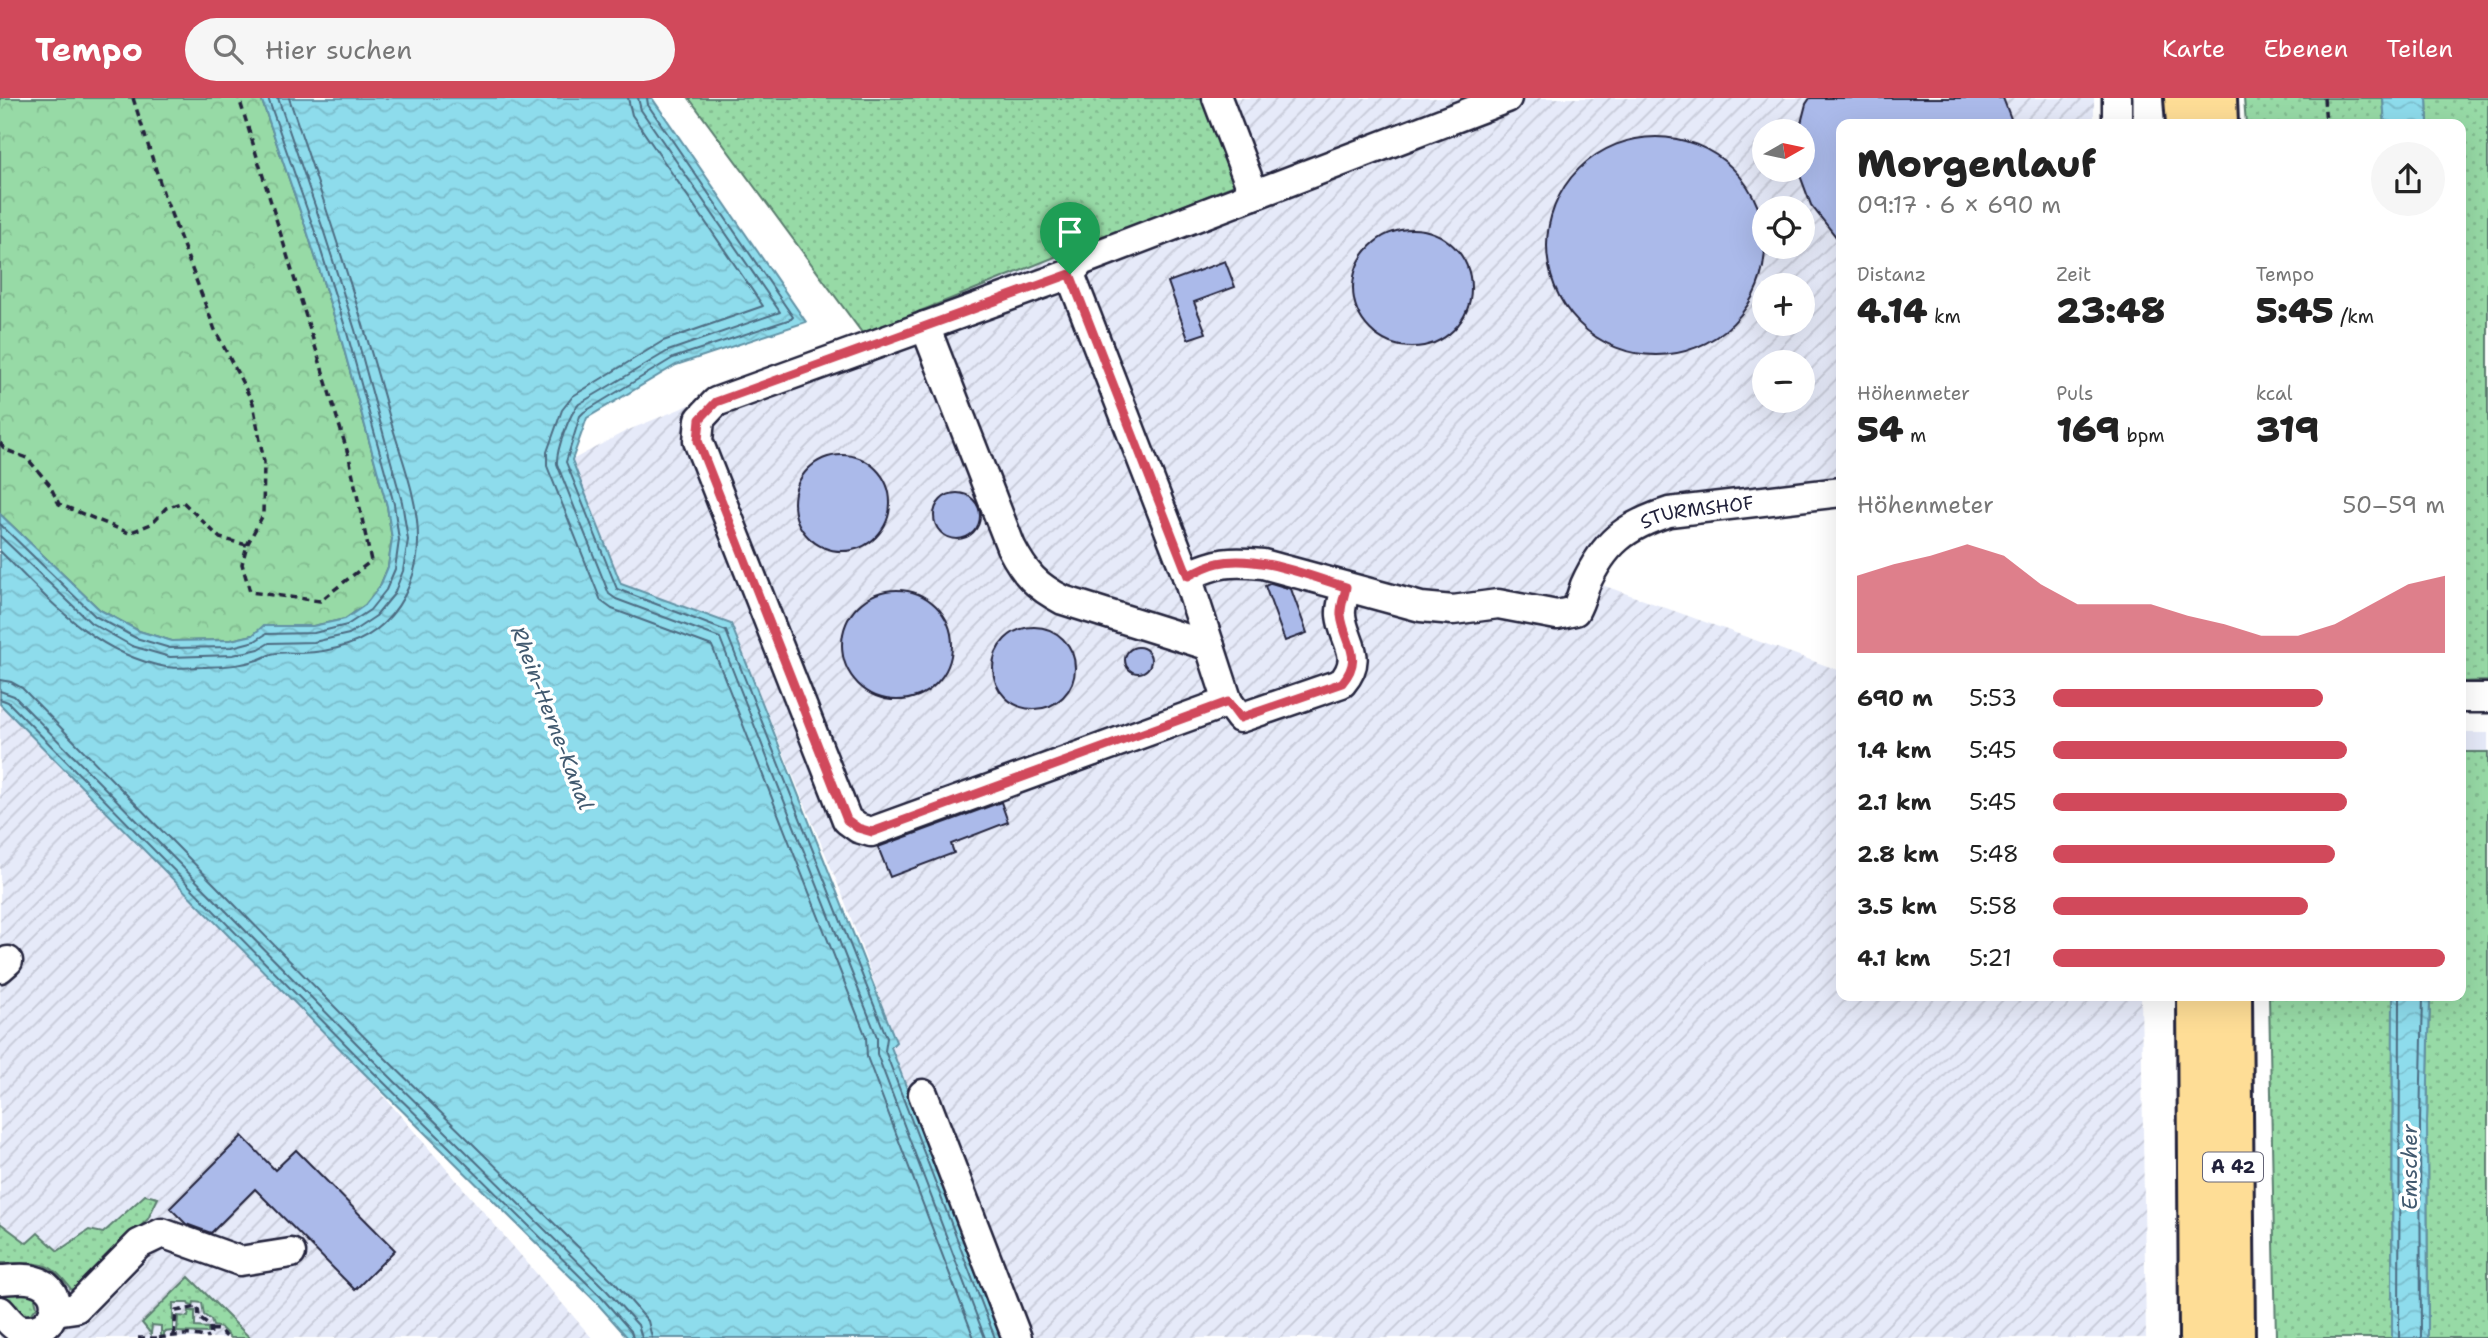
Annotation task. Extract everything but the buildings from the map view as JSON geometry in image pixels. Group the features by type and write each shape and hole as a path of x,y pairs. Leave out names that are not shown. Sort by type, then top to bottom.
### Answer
{"highway":[{"path":"2184,98 2186,119"},
{"path":"2217,98 2218,119"},
{"name":"A 42","path":"2197,1001 2199,1338"},
{"name":"A 42","path":"2232,1001 2235,1338"}],"street":[{"path":"1217,98 1254,195"},
{"path":"1228,702 872,832 858,828 847,820 698,441 700,419 716,402 1070,274 1081,261 1507,98"},
{"path":"2117,98 2118,119"},
{"path":"1070,274 1188,576 1228,702 1240,718 1342,683 1352,672 1353,651 1341,614 1346,587 1263,564 1237,561 1217,563 1188,576"},
{"path":"925,326 1011,548 1023,570 1042,589 1063,600 1210,646"},
{"name":"STURMSHOF","path":"1346,587 1421,607 1453,610 1498,604 1557,615 1575,611 1604,550 1633,526 1669,512 1836,493"},
{"path":"2466,698 2488,698"},
{"path":"923,1094 1017,1338"},
{"path":"0,1311 18,1329 45,1326 76,1308 139,1244 162,1233 240,1261 291,1253"},
{"path":"0,1280 30,1279 46,1284 52,1294 45,1326"}],"path":[{"path":"133,98 164,195 215,330 253,403 264,462 263,515 247,545 242,564 250,592 320,601 371,561 349,457 239,98"},
{"path":"2325,98 2326,119"},
{"path":"0,443 6,450 27,458 49,484 59,504 129,533 151,524 166,508 183,502 220,538 247,545"},
{"path":"138,1338 174,1335 205,1338 211,1336 210,1326 199,1318 198,1307 176,1311 174,1335"},
{"path":"210,1329 219,1330 228,1338"}],"shaded area":[{"path":"1211,98 2094,98 2094,119 1836,119 1836,479 1649,503 1622,517 1600,535 1580,577 1836,669 1836,1001 2141,1001 2146,1338 1002,1338 891,1047 896,1042 844,899 731,625 621,584 572,460 626,431 863,334"},
{"path":"0,704 362,1071 592,1338 0,1338"},
{"path":"2466,733 2488,733 2488,751 2466,751"}],"green space":[{"path":"0,98 261,98 340,335 387,506 392,539 388,567 380,586 365,605 345,619 313,626 264,626 253,635 231,640 172,641 139,631 100,610 0,514"},
{"path":"689,98 1211,98 1242,182 863,334"},
{"path":"2244,98 2383,98 2385,119 2246,119"},
{"path":"2427,98 2488,98 2488,681 2466,682 2466,119 2428,119"},
{"path":"2466,752 2488,752 2488,1338 2428,1338 2427,1122 2430,1001 2466,1001"},
{"path":"2269,1001 2393,1001 2392,1338 2276,1338"},
{"path":"145,1195 158,1198 148,1219 73,1292 50,1268 34,1263 0,1263 0,1223 27,1243 38,1233 58,1251 89,1230 103,1233"},
{"path":"189,1277 250,1338 231,1338 221,1328 213,1326 211,1320 204,1315 202,1303 194,1302 193,1306 188,1303 173,1303 173,1331 164,1332 164,1336 161,1336 161,1326 152,1325 151,1334 142,1323"},
{"path":"14,1291 34,1294 37,1307 32,1313 22,1316 4,1298 7,1293"},
{"path":"189,1311 195,1311 195,1327 208,1328 208,1333 177,1332 178,1316 188,1317"}],"water":[{"name":"Rhein-Herne-Kanal","path":"261,98 652,98 806,322 676,365 587,418 572,460 621,584 731,624 896,1042 891,1047 1002,1338 628,1338 596,1302 362,1071 0,704 0,514 100,610 139,631 172,641 231,640 253,635 263,626 313,626 345,619 365,605 380,586 388,567 392,539 387,506 340,335"},
{"path":"2383,98 2427,98 2428,119 2385,119"},
{"name":"Emscher","path":"2393,1001 2430,1001 2427,1122 2428,1338 2392,1338"}],"route":[{"path":"1070,274 1188,576 1217,563 1237,561 1263,564 1346,587 1341,614 1353,651 1352,672 1342,683 1240,718 1228,702 872,832 858,828 847,820 698,441 700,419 716,402 1070,274"}]}
